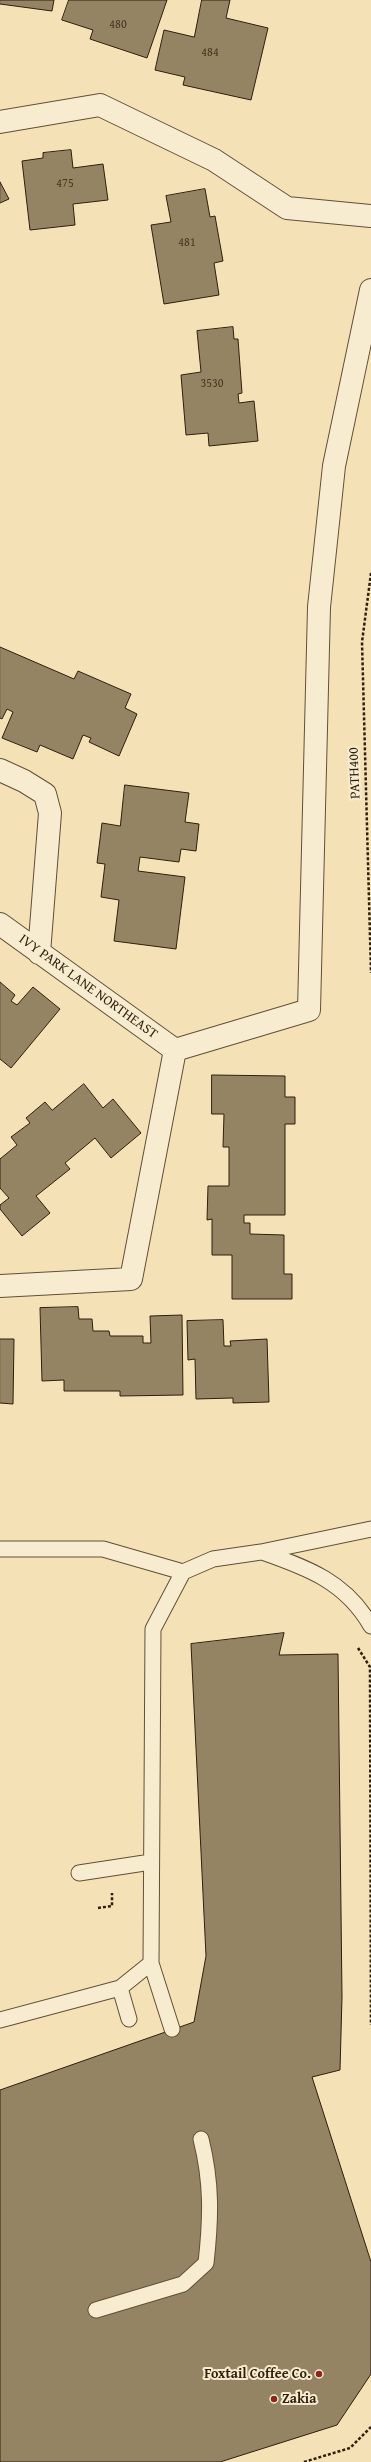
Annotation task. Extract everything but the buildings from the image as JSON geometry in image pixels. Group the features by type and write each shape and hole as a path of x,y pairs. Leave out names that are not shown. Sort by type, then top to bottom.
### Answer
{"street":[{"path":"0,122 100,105 214,160 287,208 371,216"},
{"path":"0,1286 131,1279 175,1050 309,1010 319,607 334,466 371,290"},
{"path":"0,770 24,781 45,794 50,813 40,953"},
{"name":"IVY PARK LANE NORTHEAST","path":"0,924 175,1050"}],"lane":[{"path":"172,2029 151,1963 153,1629 184,1572 213,1559 261,1552 371,1530"},
{"path":"0,1549 103,1549 184,1572"},
{"path":"261,1552 290,1562 341,1588 363,1611 371,1626"},
{"path":"79,1873 151,1862"},
{"path":"0,2020 120,1988 151,1963"},
{"path":"120,1988 129,2019"},
{"path":"96,2310 183,2284 206,2263 210,2205 208,2169 200,2139"}],"path":[{"name":"PATH400","path":"371,573 362,642 371,973"},
{"path":"353,1642 370,1667 371,2026"},
{"path":"98,1908 112,1906 113,1887"},
{"path":"304,2462 350,2448 371,2427"}],"place":[{"name":"Foxtail Coffee Co.","path":"319,2374"},
{"name":"Zakia","path":"274,2399"}]}
